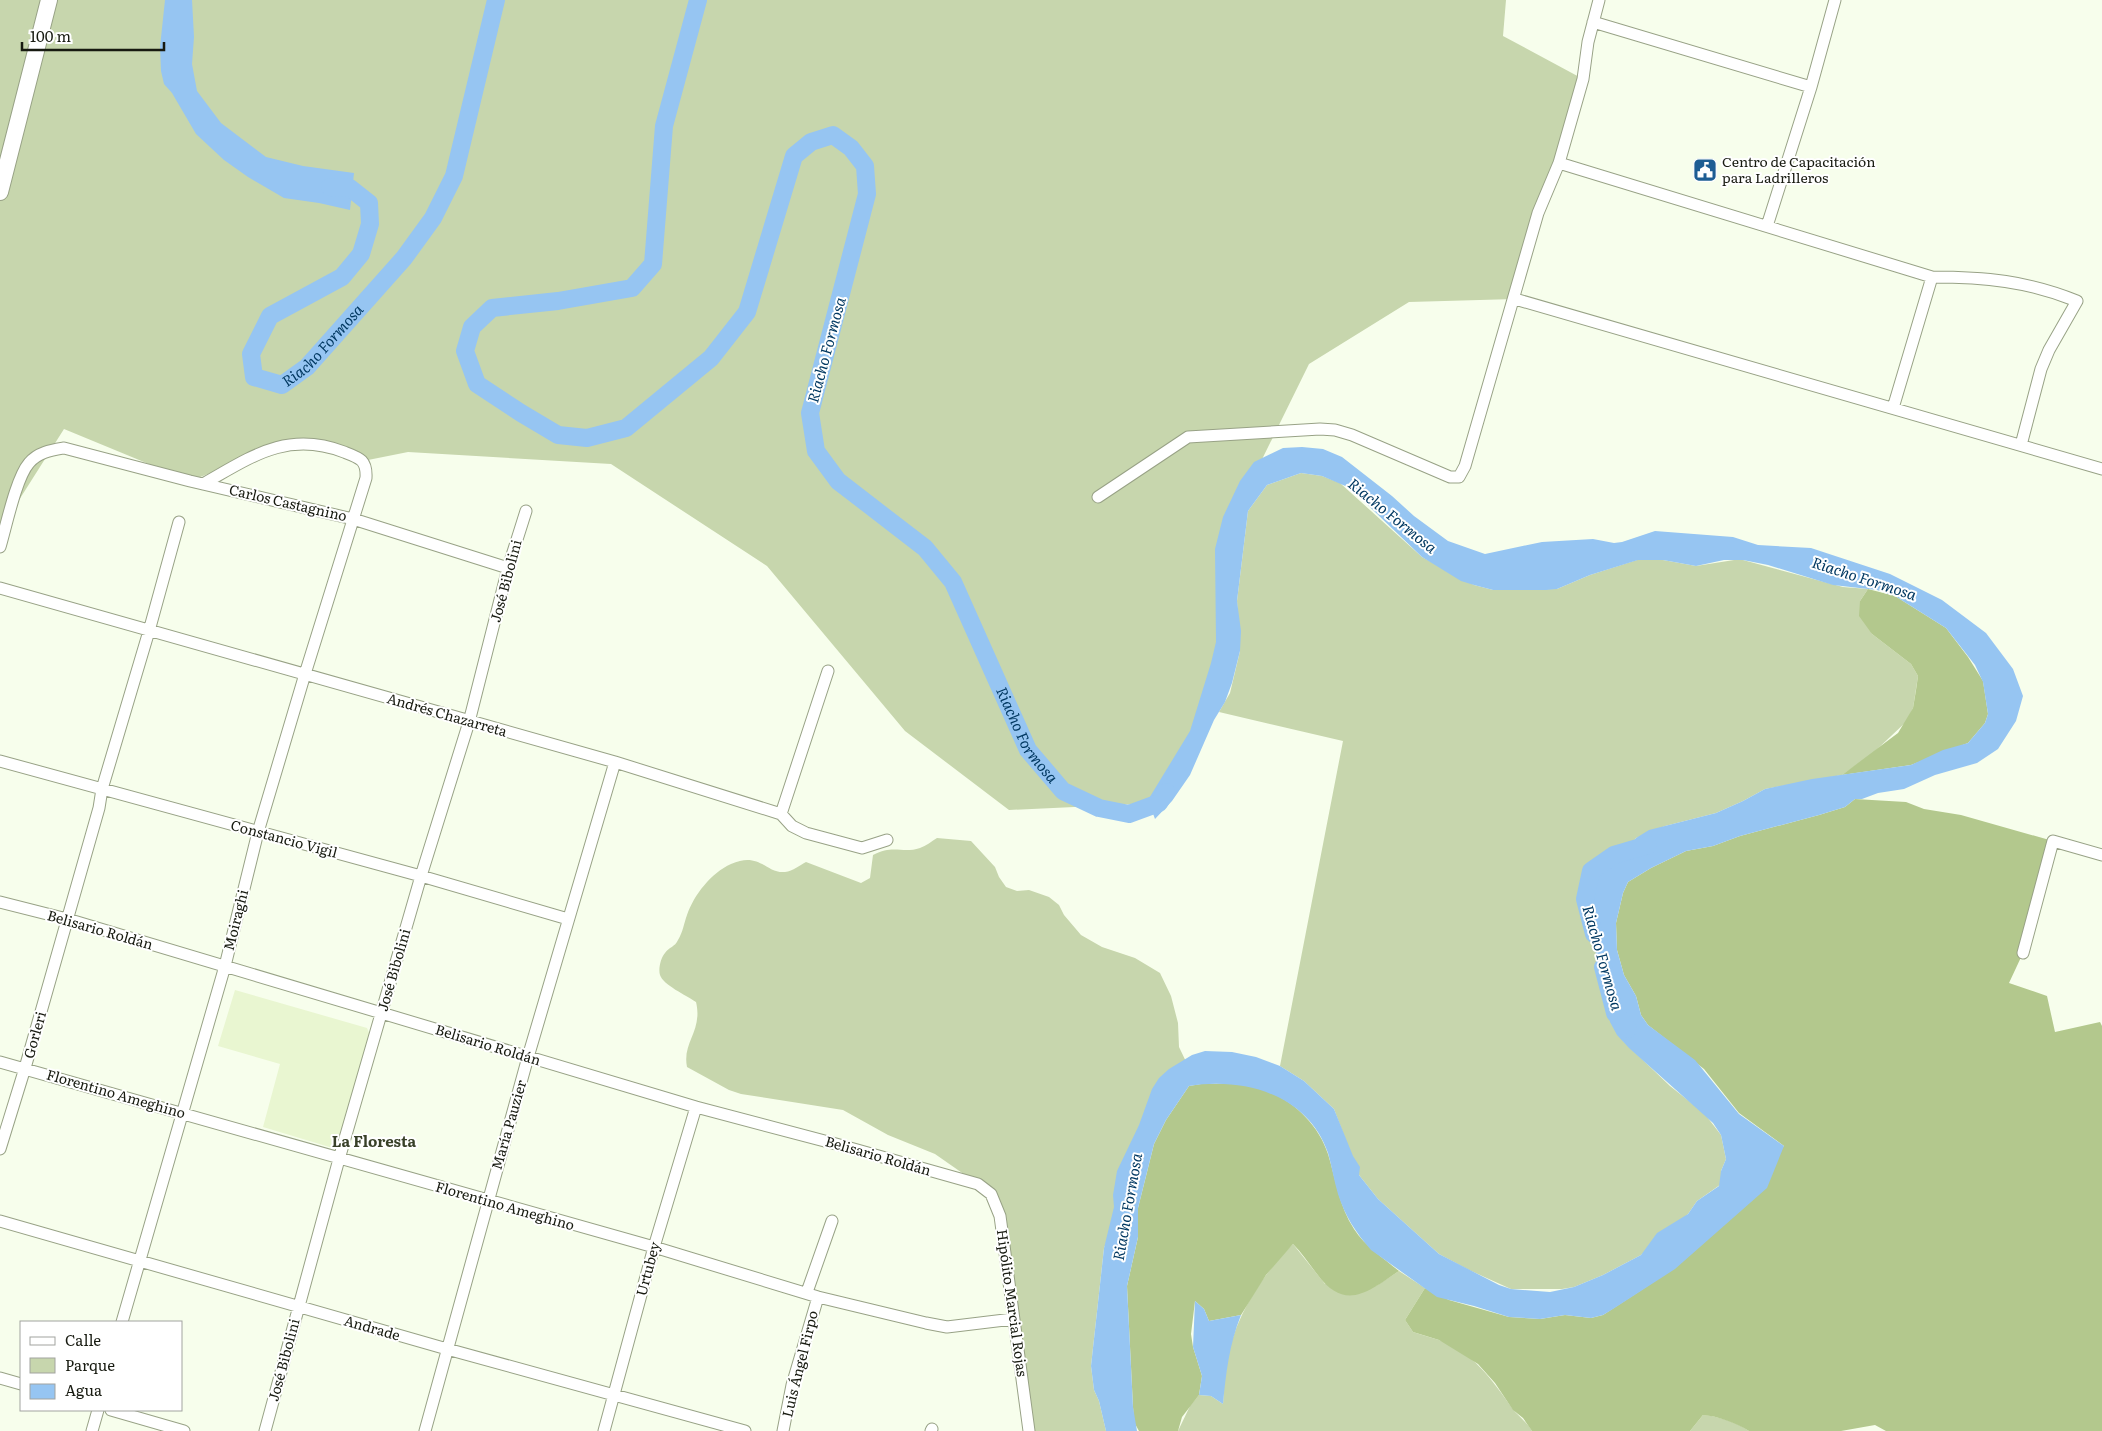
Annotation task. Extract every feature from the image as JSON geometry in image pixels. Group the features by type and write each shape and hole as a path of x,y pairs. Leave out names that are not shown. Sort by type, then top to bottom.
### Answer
{"highway":[{"path":"0,192 49,0"}],"street":[{"path":"1098,497 1188,437 1320,429 1335,430 1450,477 1459,477 1465,466 1515,299 1538,213 1559,163 1583,79 1593,22 1599,0"},
{"path":"1767,226 1811,87 1835,0"},
{"path":"1593,22 1811,87"},
{"path":"1559,163 1932,277 1993,278 2050,290 2077,301 2049,350 2041,369 2021,445"},
{"path":"1893,408 1932,277"},
{"path":"1515,299 2102,469"},
{"name":"Moiraghi","path":"122,1321 138,1260 225,966 258,832 304,674 366,478 367,468 363,461 331,447 295,444 262,452 203,484"},
{"name":"Carlos Castagnino","path":"0,548 22,476 29,463 49,450 64,448 203,484 353,519 508,568"},
{"name":"José Bibolini","path":"265,1431 339,1159 421,876 469,722 508,568 526,511"},
{"name":"Gorleri","path":"0,1149 25,1068 99,808 102,789 179,522"},
{"name":"Andrés Chazarreta","path":"0,588 615,762 781,814 792,826 806,834 862,848 887,840"},
{"path":"781,814 828,672"},
{"name":"Constancio Vigil","path":"0,761 421,876 568,919"},
{"name":"María Pauzier","path":"424,1431 528,1056 615,762"},
{"path":"2023,952 2053,841 2102,855"},
{"name":"Belisario Roldán","path":"0,902 67,919 696,1107 978,1184"},
{"name":"Florentino Ameghino","path":"0,1062 183,1112 339,1159 654,1247 812,1294 926,1324 947,1327 1014,1319"},
{"name":"Urtubey","path":"604,1431 654,1247 696,1107"},
{"name":"Hipólito Marcial Rojas","path":"978,1184 991,1194 1000,1216 1030,1431"},
{"name":"Andrade","path":"0,1221 447,1349 745,1431"},
{"name":"Luis Ángel Firpo","path":"783,1431 812,1294 832,1221"},
{"path":"0,1378 20,1384"},
{"path":"92,1431 98,1411"},
{"path":"114,1411 184,1431"}],"shaded area":[{"path":"1868,589 1895,596 1946,628 1983,681 1988,714 1985,723 1968,743 1911,765 1842,775 1898,733 1913,708 1918,676 1911,664 1872,634 1859,616 1860,601"},
{"path":"1855,799 1906,802 1924,809 1961,815 2053,841 2023,953 2009,983 2047,996 2055,1032 2100,1022 2102,1026 2102,1431 1886,1431 1875,1425 1841,1431 1749,1431 1727,1420 1703,1415 1690,1431 1532,1431 1523,1418 1513,1410 1495,1383 1478,1364 1439,1340 1413,1332 1405,1320 1425,1288 1449,1300 1509,1317 1540,1319 1565,1315 1591,1318 1603,1315 1646,1287 1784,1146 1739,1113 1704,1069 1648,1025 1641,1015 1636,996 1624,975 1617,950 1616,923 1623,893 1628,882 1651,868 1686,851 1713,846 1740,836 1845,807"},
{"path":"235,990 367,1028 370,1035 336,1149 263,1127 280,1064 218,1046"},
{"path":"1201,1084 1240,1084 1269,1091 1282,1098 1305,1117 1315,1128 1328,1154 1341,1202 1354,1229 1369,1246 1399,1271 1377,1286 1357,1295 1337,1293 1327,1286 1293,1244 1266,1275 1241,1315 1209,1321 1204,1309 1195,1301 1191,1334 1202,1376 1199,1395 1182,1417 1178,1431 1139,1431 1134,1422 1127,1286 1138,1237 1138,1208 1154,1144 1166,1120 1189,1086"}],"green space":[{"path":"0,0 1506,0 1503,36 1583,79 1515,299 1409,302 1309,364 1240,504 1221,667 1159,803 1009,810 905,731 767,566 611,464 408,452 363,461 331,447 277,447 190,481 64,429 0,530"},
{"path":"1301,473 1322,476 1340,483 1422,557 1474,585 1493,590 1557,589 1590,575 1637,560 1663,560 1696,566 1743,560 1843,587 1868,589 1860,601 1872,634 1911,664 1918,676 1913,708 1907,721 1872,754 1842,775 1765,789 1716,813 1665,826 1636,838 1627,850 1605,861 1591,871 1585,899 1623,1041 1670,1086 1704,1113 1721,1135 1726,1159 1721,1171 1727,1180 1697,1201 1688,1214 1641,1255 1603,1275 1574,1287 1562,1289 1511,1289 1439,1254 1378,1199 1359,1175 1334,1109 1304,1081 1280,1066 1343,741 1219,712 1230,693 1240,651 1237,601 1248,511 1267,485"},
{"path":"937,838 971,841 995,867 1006,887 1017,891 1029,890 1049,897 1059,905 1064,915 1081,935 1102,947 1135,958 1160,973 1171,996 1178,1023 1179,1047 1191,1072 1164,1093 1104,1248 1091,1366 1094,1390 1099,1401 1106,1431 1029,1431 1000,1216 978,1184 935,1154 888,1135 843,1110 741,1094 729,1090 687,1067 687,1050 697,1021 696,1002 665,982 659,972 662,957 677,942 690,907 699,892 710,879 731,864 749,860 756,861 778,872 785,872 806,862 861,883 870,878 873,855 887,850 914,850 927,845"},
{"path":"1293,1244 1325,1284 1376,1286 1399,1271 1425,1288 1405,1320 1413,1332 1451,1345 1472,1359 1489,1377 1532,1431 1178,1431 1190,1406 1199,1395 1211,1396 1223,1404 1226,1365 1235,1331 1242,1315 1259,1284"},
{"path":"1703,1415 1727,1420 1749,1431 1690,1431"}],"water":[{"path":"165,0 192,0 194,37 192,64 197,91 221,123 266,157 303,166 354,173 350,210 284,198 248,177 224,160 196,134 172,93 164,84 161,71 160,47"},
{"path":"1283,448 1323,449 1342,457 1392,496 1414,516 1448,541 1485,554 1542,542 1593,539 1614,543 1622,542 1655,531 1733,537 1758,545 1811,548 1890,574 1942,600 1986,633 2013,669 2023,696 2016,721 1998,749 1977,763 1935,775 1904,789 1855,799 1845,807 1819,815 1740,836 1713,846 1686,851 1651,868 1628,882 1623,893 1616,923 1617,950 1624,975 1636,996 1641,1015 1648,1025 1695,1060 1739,1114 1784,1146 1767,1188 1675,1269 1603,1315 1591,1318 1565,1315 1540,1319 1509,1317 1437,1297 1371,1250 1360,1237 1341,1202 1328,1153 1319,1133 1306,1117 1290,1104 1272,1094 1252,1088 1210,1084 1189,1086 1166,1120 1154,1144 1138,1208 1138,1237 1127,1286 1133,1407 1137,1431 1106,1431 1099,1401 1094,1390 1091,1366 1104,1248 1114,1207 1113,1195 1117,1171 1139,1125 1152,1089 1159,1078 1169,1069 1192,1055 1205,1051 1232,1052 1256,1057 1280,1066 1304,1081 1334,1109 1353,1156 1360,1167 1359,1175 1378,1199 1439,1254 1499,1285 1511,1289 1550,1292 1574,1287 1603,1275 1641,1255 1657,1233 1688,1214 1697,1201 1719,1186 1721,1171 1726,1159 1721,1135 1713,1123 1629,1048 1617,1035 1610,1022 1615,1013 1596,954 1585,899 1605,861 1627,850 1636,838 1649,830 1716,813 1765,789 1812,779 1911,765 1943,750 1968,743 1985,723 1988,714 1983,682 1975,665 1946,628 1895,596 1877,590 1833,585 1768,565 1743,560 1724,560 1696,566 1663,560 1638,560 1590,575 1557,589 1493,590 1461,581 1422,557 1350,488 1322,476 1301,473 1267,485 1248,511 1237,601 1241,631 1240,651 1232,683 1225,702 1214,720 1190,775 1172,801 1155,819 1148,800 1190,731 1216,642 1215,549 1223,517 1240,481 1254,462"},
{"path":"1195,1301 1204,1309 1209,1321 1241,1315 1231,1348 1223,1404 1211,1396 1199,1395 1202,1376 1193,1347"}],"waterway":[{"name":"Riacho Formosa","path":"330,187 350,188 369,203 370,224 361,254 342,277 270,316 251,354 254,377 282,385 307,367 404,258 433,218 454,176 496,0"},
{"name":"Riacho Formosa","path":"698,0 664,126 653,264 632,288 558,301 492,308 472,327 465,351 477,384 558,435 587,438 626,428 711,358 747,312 794,156 811,142 833,135 851,148 865,166 867,194 810,413 816,451 838,481 925,548 953,582 1028,750 1063,791 1099,808 1129,814 1159,803 1166,792"},
{"name":"Riacho Formosa","path":"1594,934 1585,899 1591,871 1614,855 1648,845"},
{"name":"Riacho Formosa","path":"1603,967 1615,1013 1628,1029"}],"place":[{"name":"Centro de Capacitación para Ladrilleros","path":"1705,170"}],"district":[{"name":"La Floresta","path":"374,1142"}]}
